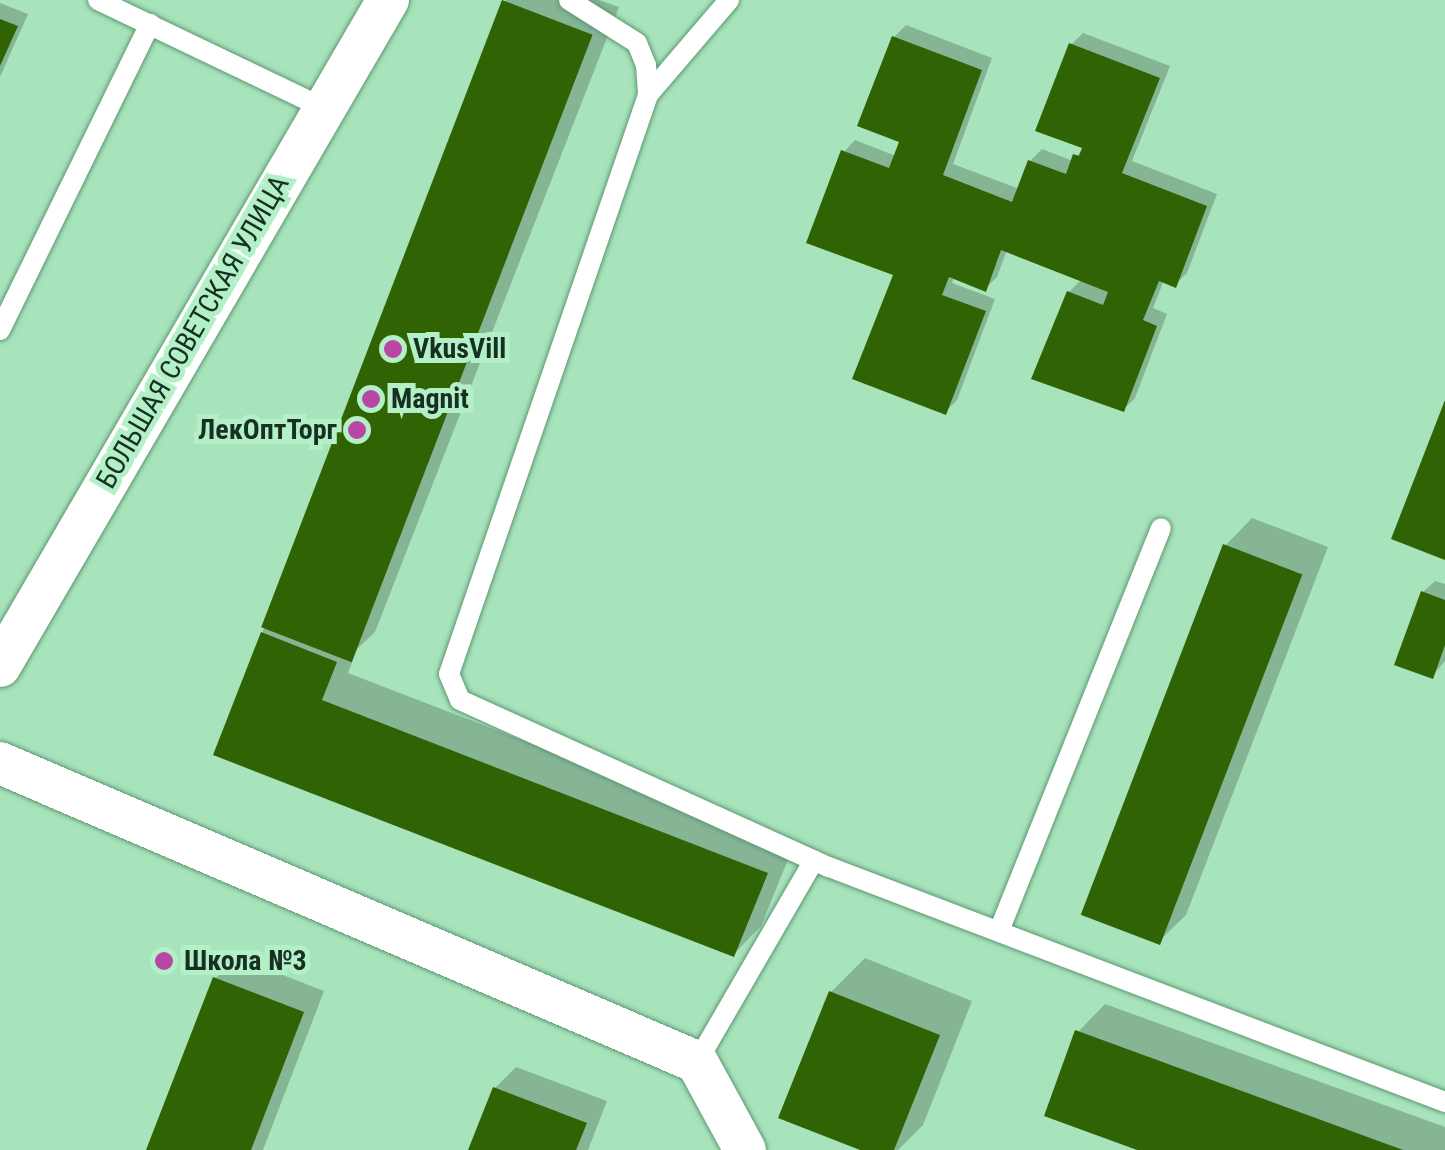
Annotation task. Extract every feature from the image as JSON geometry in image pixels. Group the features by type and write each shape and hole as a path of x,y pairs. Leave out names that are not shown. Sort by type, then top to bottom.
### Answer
{"street":[{"name":"БОЛЬШАЯ СОВЕТСКАЯ УЛИЦА","path":"0,666 388,0"},
{"path":"0,762 697,1062 745,1150"}],"lane":[{"path":"98,0 322,108"},
{"path":"569,0 637,43 646,65 648,95"},
{"path":"729,0 648,95 450,674 460,700 814,860 1445,1102"},
{"path":"0,330 150,24"},
{"path":"999,931 1161,528"},
{"path":"697,1062 814,860"}],"building":[{"path":"502,0 593,35 352,662 261,627"},
{"path":"0,19 18,26 0,66"},
{"path":"892,36 982,70 943,175 1012,202 1028,160 1066,174 1073,154 1079,156 1082,148 1035,131 1069,43 1160,78 1122,173 1207,206 1176,288 1159,281 1143,320 1157,326 1124,412 1031,379 1067,291 1103,305 1108,292 1001,250 986,292 949,277 942,295 986,311 946,415 852,379 893,275 806,243 841,150 889,168 899,142 857,126"},
{"path":"1445,400 1445,560 1391,539"},
{"path":"1223,544 1302,574 1160,945 1081,915"},
{"path":"1421,591 1445,600 1445,645 1433,679 1394,665"},
{"path":"261,632 337,662 322,700 768,873 734,957 213,755"},
{"path":"213,977 304,1012 251,1150 146,1150"},
{"path":"829,991 940,1035 894,1150 860,1150 778,1118"},
{"path":"1075,1030 1403,1150 1137,1150 1044,1116"},
{"path":"493,1087 587,1123 576,1150 468,1150"}],"place":[{"name":"VkusVill","path":"393,349"},
{"name":"Magnit","path":"371,399"},
{"name":"ЛекОптТорг","path":"357,430"},
{"name":"Школа №3","path":"164,961"}]}
